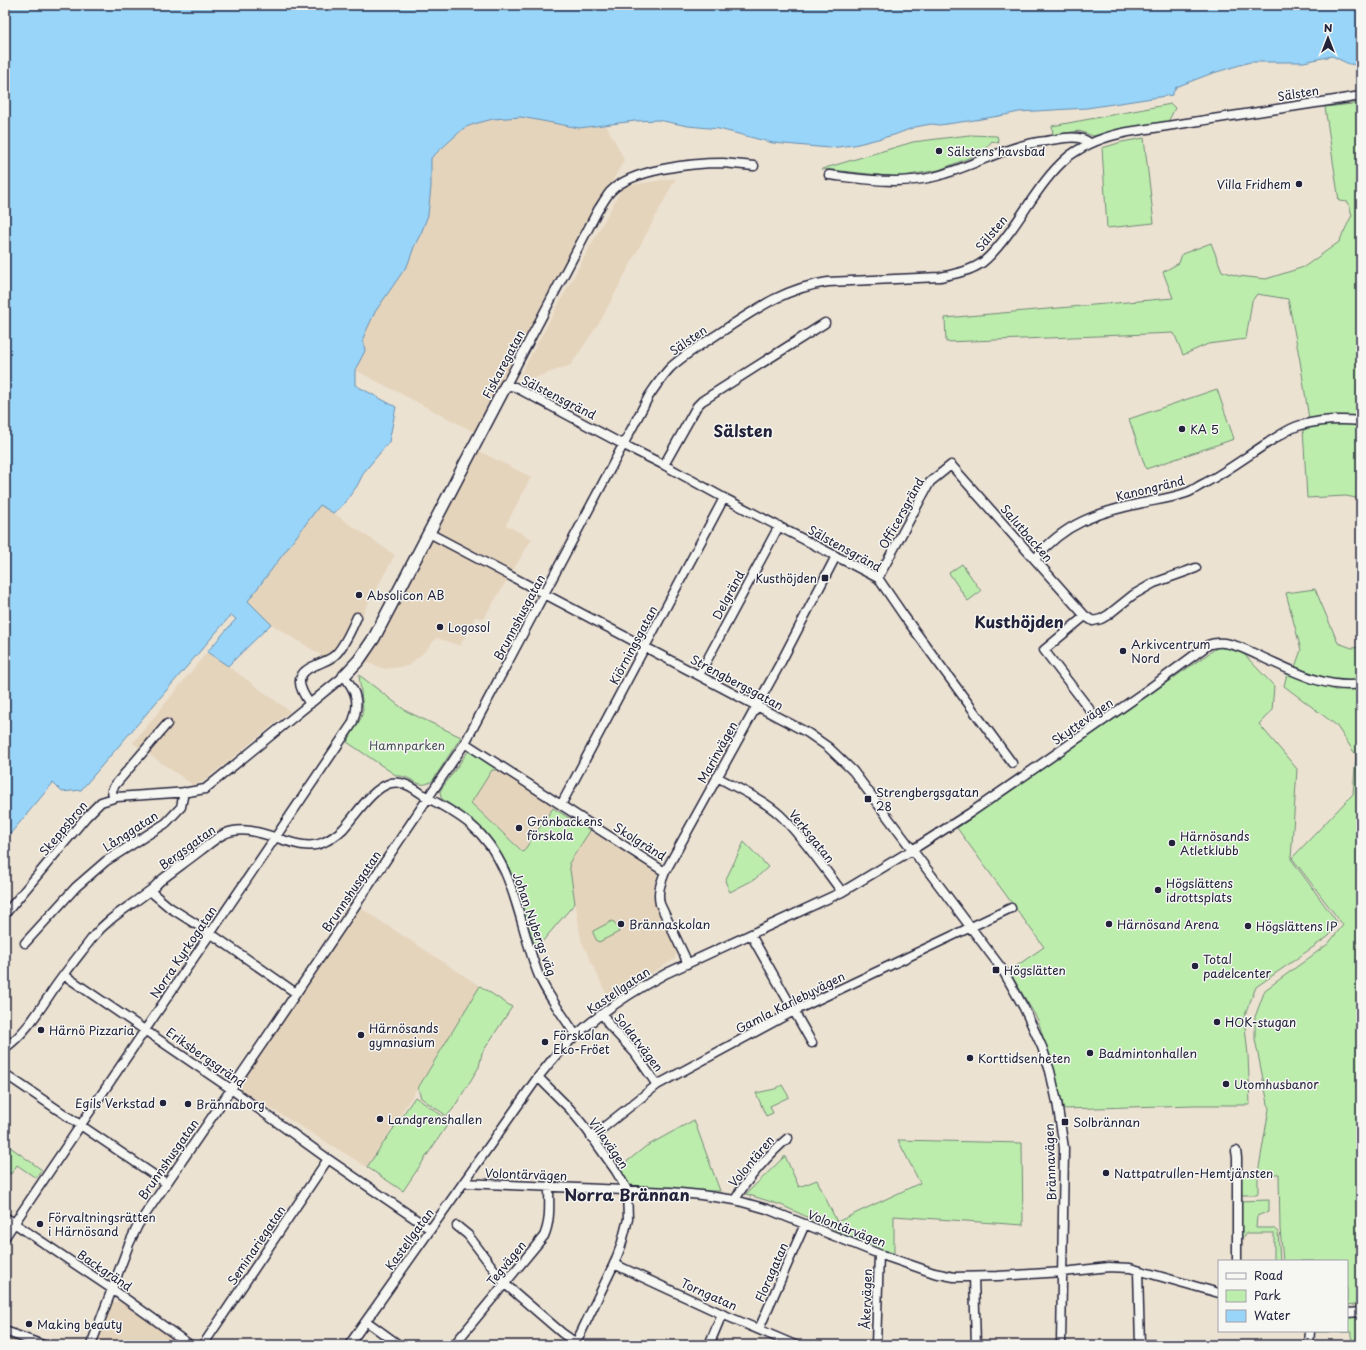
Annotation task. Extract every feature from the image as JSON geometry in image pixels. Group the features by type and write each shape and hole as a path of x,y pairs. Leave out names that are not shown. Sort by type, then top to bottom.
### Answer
{"street":[{"name":"Sälsten","path":"624,445 660,379 679,360 702,344 770,300 785,293 807,286 828,282 940,277 955,274 982,262 1005,238 1049,176 1069,156 1090,143 1128,132 1361,96"},
{"path":"829,175 896,181 920,179 934,177 1024,145 1072,137 1081,138 1090,143"},
{"name":"Fiskaregatan","path":"344,676 365,652 598,210 611,191 631,178 647,172 664,169 722,163 754,166"},
{"path":"664,465 697,406 825,323"},
{"name":"Sälstensgränd","path":"506,385 515,387 878,578 904,616 1012,763"},
{"name":"Kanongränd","path":"1035,559 1053,540 1074,525 1088,518 1121,508 1187,493 1222,474 1252,453 1300,425 1326,421 1361,421"},
{"name":"Brunnshusgatan","path":"91,1345 133,1234 166,1183 196,1141 465,743 624,445"},
{"name":"Salutbacken","path":"951,465 1085,616"},
{"name":"Officersgränd","path":"878,578 930,482 951,465"},
{"name":"Kiörningsgatan","path":"561,805 724,498"},
{"name":"Delgränd","path":"699,675 779,526"},
{"name":"Strengbergsgatan","path":"429,533 646,646 808,733 828,746 853,771 971,928"},
{"name":"Marinvägen","path":"687,964 658,897 665,872 781,662 836,556"},
{"path":"1100,723 1044,650 1085,616 1093,621 1101,619 1137,593 1154,583 1196,568"},
{"path":"310,704 300,689 301,675 310,667 335,656 357,617"},
{"name":"Skyttevägen","path":"912,850 975,810 1100,723 1208,645 1217,642 1242,648 1323,682 1336,685 1361,684"},
{"path":"167,724 114,785 112,790 113,798 205,789 344,676"},
{"name":"Norra Kyrkogatan","path":"5,1237 352,724 357,712 357,699 352,686 344,676"},
{"name":"Skolgränd","path":"465,743 665,872"},
{"name":"Verksgatan","path":"717,778 761,802 779,814 842,892"},
{"name":"Bergsgatan","path":"5,1048 17,1039 27,1028 95,934 124,909 150,891 194,855 225,834 246,830 306,845 319,844 342,830 383,786 392,783 400,783 413,788 428,798"},
{"name":"Långgatan","path":"25,943 76,887 100,866 166,823 180,807 184,792"},
{"name":"Skeppsbron","path":"5,914 96,806 101,802 113,798"},
{"name":"Johan Nybergs väg","path":"428,798 437,802 472,826 485,839 496,856 507,874 537,972 545,988 576,1036"},
{"name":"Kastellgatan","path":"349,1345 538,1077 559,1051 576,1036 603,1014 644,985 842,892 912,850"},
{"path":"150,891 169,906 296,993"},
{"name":"Gamla Karlebyvägen","path":"592,1138 657,1085 794,1011 1011,908"},
{"name":"Brännavägen","path":"971,928 1002,969 1032,1022 1050,1071 1060,1114 1064,1148 1061,1345"},
{"path":"751,934 812,1043"},
{"name":"Eriksbergsgränd","path":"64,975 231,1088 328,1159 430,1229"},
{"name":"Soldatvägen","path":"603,1014 609,1025 635,1053 657,1085"},
{"path":"5,1074 166,1183"},
{"name":"Villavägen","path":"538,1077 570,1109 616,1171 627,1190 628,1219 621,1246 577,1344"},
{"name":"Volontären","path":"735,1200 741,1189 780,1144 788,1138"},
{"path":"1236,1151 1237,1260"},
{"name":"Seminariegatan","path":"203,1345 328,1159"},
{"name":"Volontärvägen","path":"463,1183 627,1190 701,1195 735,1200 767,1209 879,1254 934,1273 954,1277 1063,1272 1117,1266 1218,1293"},
{"name":"Tegvägen","path":"454,1345 544,1236 548,1228 549,1186"},
{"name":"Backgränd","path":"5,1217 112,1289 190,1345"},
{"name":"Floragatan","path":"759,1329 805,1224"},
{"path":"457,1226 468,1235 505,1284 577,1344"},
{"name":"Åkervägen","path":"876,1345 879,1254"},
{"name":"Torngatan","path":"614,1264 722,1314 795,1345"},
{"path":"1138,1271 1140,1344 1160,1345"},
{"path":"974,1277 976,1345"},
{"path":"1348,1313 1361,1312"},
{"path":"708,1345 722,1314"},
{"path":"366,1321 399,1345"},
{"path":"5,1331 43,1345"},
{"path":"1309,1345 1310,1332"}],"shaded area":[{"path":"521,117 579,128 606,125 624,160 476,433 355,370 365,351 363,338 375,311 408,264 426,220 431,187 431,158 464,128 493,119"},
{"path":"676,178 601,320 571,365 523,382 520,375 623,186"},
{"path":"479,451 531,477 506,525 532,539 484,618 475,617 460,646 437,638 408,666 385,669 366,662"},
{"path":"320,504 395,555 335,664 271,624 248,601"},
{"path":"207,652 290,711 204,781 193,785 133,743"},
{"name":"Grönbackens förskola","path":"492,770 502,770 555,804 524,852 471,803"},
{"name":"Brännaskolan","path":"590,831 658,872 652,893 656,908 677,950 675,959 608,998 581,940 569,863"},
{"name":"Härnösands gymnasium","path":"356,905 480,986 367,1167 244,1092 241,1084"},
{"path":"119,1301 184,1345 97,1345 112,1303"},
{"path":"5,1335 32,1345 5,1345"}],"green space":[{"path":"1361,103 1361,419 1309,419 1288,299 1257,294 1252,301 1246,339 1208,344 1183,355 1174,333 946,342 945,318 1173,298 1163,272 1179,263 1182,254 1211,243 1222,271 1238,276 1266,279 1304,267 1339,242 1352,215 1348,202 1339,201 1325,107"},
{"path":"1171,104 1175,108 1168,122 1093,136 1079,131 1053,135 1052,126"},
{"path":"969,135 997,136 999,143 992,141 986,148 986,151 939,170 897,177 822,169 913,142"},
{"path":"1144,138 1154,223 1107,228 1102,148 1122,142"},
{"name":"KA 5","path":"1217,389 1234,439 1146,469 1129,419"},
{"path":"1330,423 1361,425 1361,499 1346,496 1307,498 1303,428"},
{"path":"962,564 981,591 968,601 949,573"},
{"path":"1315,589 1338,643 1352,648 1361,647 1361,679 1352,681 1336,680 1319,676 1295,667 1301,650 1286,593"},
{"name":"Högslättens idrottsplats","path":"1218,647 1241,651 1274,686 1272,710 1259,724 1297,769 1291,859 1337,922 1329,936 1256,987 1244,1017 1248,1055 1250,1105 1194,1105 1064,1109 1038,1020 1009,971 1044,947 957,828"},
{"path":"1287,674 1335,690 1361,689 1361,1304 1348,1306 1348,1260 1283,1260 1280,1229 1279,1174 1258,1174 1258,1194 1239,1195 1239,1174 1258,1173 1269,1109 1255,1039 1255,1017 1265,990 1328,944 1343,925 1292,858 1353,794 1356,755 1336,725 1284,686"},
{"name":"Hamnparken","path":"359,675 406,711 461,737 433,780 428,783 420,784 403,776 397,776 347,742 361,718 363,709"},
{"path":"469,750 502,770 492,770 471,803 523,852 553,808 590,831 569,863 575,903 536,949 509,868 493,843 470,819 441,798 440,791"},
{"path":"744,842 768,867 755,879 730,892 725,881"},
{"path":"612,921 619,932 599,942 597,941 593,931"},
{"path":"480,986 512,1007 482,1053 479,1067 447,1116 421,1098 418,1088"},
{"path":"782,1085 789,1097 770,1106 773,1113 766,1116 756,1093 775,1089"},
{"path":"415,1097 450,1121 403,1191 367,1167"},
{"path":"694,1120 720,1191 680,1191 637,1186 631,1188 619,1168 645,1147"},
{"path":"898,1140 1022,1143 1023,1225 894,1216 894,1253 886,1253 781,1205 746,1194 785,1156 799,1187 817,1180 837,1222 920,1183"},
{"path":"6,1144 42,1170 36,1178 17,1165 11,1174 5,1170"},
{"path":"1269,1200 1269,1211 1257,1216 1256,1228 1273,1228 1278,1232 1280,1260 1274,1260 1274,1233 1245,1233 1245,1237 1239,1236 1239,1201"},
{"path":"1361,1316 1361,1345 1351,1345 1352,1332 1348,1332 1348,1317"}],"water":[{"path":"5,5 1361,5 1361,65 1349,64 1332,56 1304,62 1250,62 1210,74 1176,87 1172,95 1087,108 1019,112 940,125 931,124 915,127 894,135 854,145 829,148 773,143 719,129 688,126 658,120 635,121 579,128 521,117 493,119 464,128 431,158 431,187 428,215 408,264 375,312 363,338 365,351 355,370 355,385 396,407 389,442 364,472 357,486 342,506 333,513 320,505 248,601 271,624 228,666 207,652 236,619 231,615 81,790 62,792 53,783 5,840"}],"place":[{"name":"Sälstens havsbad","path":"939,151"},
{"name":"Villa Fridhem","path":"1299,184"},
{"name":"KA 5","path":"1182,429"},
{"name":"Kusthöjden","path":"825,578"},
{"name":"Absolicon AB","path":"359,595"},
{"name":"Logosol","path":"440,627"},
{"name":"Arkivcentrum Nord","path":"1123,651"},
{"name":"Strengbergsgatan 28","path":"868,799"},
{"name":"Grönbackens förskola","path":"519,828"},
{"name":"Härnösands Atletklubb","path":"1172,843"},
{"name":"Högslättens idrottsplats","path":"1158,890"},
{"name":"Brännaskolan","path":"621,924"},
{"name":"Härnösand Arena","path":"1109,924"},
{"name":"Högslättens IP","path":"1248,926"},
{"name":"Total padelcenter","path":"1195,966"},
{"name":"Högslätten","path":"996,970"},
{"name":"HOK-stugan","path":"1217,1022"},
{"name":"Härnö Pizzaria","path":"41,1030"},
{"name":"Härnösands gymnasium","path":"361,1035"},
{"name":"Förskolan Eko-Fröet","path":"545,1042"},
{"name":"Badmintonhallen","path":"1090,1053"},
{"name":"Korttidsenheten","path":"970,1058"},
{"name":"Utomhusbanor","path":"1226,1084"},
{"name":"Egils Verkstad","path":"163,1103"},
{"name":"Brännaborg","path":"188,1104"},
{"name":"Landgrenshallen","path":"380,1119"},
{"name":"Solbrännan","path":"1065,1122"},
{"name":"Nattpatrullen-Hemtjänsten","path":"1106,1173"},
{"name":"Förvaltningsrätten i Härnösand","path":"40,1224"},
{"name":"Making beauty","path":"29,1324"}],"district":[{"name":"Sälsten","path":"743,430"},
{"name":"Kusthöjden","path":"1019,621"},
{"name":"Norra Brännan","path":"627,1194"}]}
